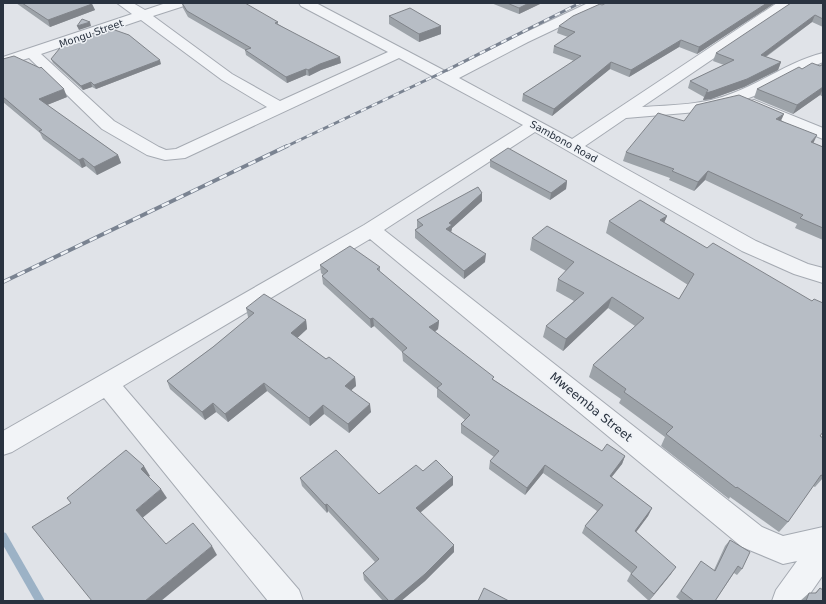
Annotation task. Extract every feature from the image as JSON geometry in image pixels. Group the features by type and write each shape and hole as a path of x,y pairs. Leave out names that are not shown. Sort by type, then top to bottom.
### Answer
{"street":[{"path":"124,3 143,15 227,77 279,107"},
{"name":"Mongu Street","path":"3,62 179,3"},
{"name":"Sambono Road","path":"306,3 535,125 749,246 801,269 823,276"},
{"path":"447,78 523,39 599,3"},
{"path":"573,146 786,3"},
{"path":"32,53 108,125 153,151 165,155 179,154 398,53"},
{"path":"623,113 695,107 715,104 737,98 803,64 823,57"},
{"path":"737,98 823,134"},
{"path":"3,444 371,230 535,125"},
{"name":"Mweemba Street","path":"371,230 752,537 783,550 823,541"},
{"path":"106,383 288,601"},
{"path":"787,601 823,550"}],"building":[{"path":"22,3 91,3 92,4 48,20"},
{"path":"182,3 245,3 278,22 275,23 340,57 286,77 245,50 251,48 187,11"},
{"path":"507,3 529,3 519,8"},
{"path":"606,3 767,3 699,47 681,40 631,70 611,62 554,109 523,94 581,56 554,46 575,32 559,26 573,16 600,4 602,5"},
{"path":"791,3 823,3 823,19 815,15 761,55 781,62 747,79 706,93 708,90 690,81 734,60 716,53"},
{"path":"410,8 441,26 419,34 389,16"},
{"path":"82,19 90,22 77,26"},
{"path":"109,28 129,35 160,60 94,85 91,82 81,86 51,59 64,43"},
{"path":"14,56 40,68 41,67 64,89 39,99 118,155 94,167 83,158 79,160 39,131 42,130 3,97 3,59"},
{"path":"812,63 820,66 823,64 823,87 797,105 757,89 799,67 802,69"},
{"path":"739,95 784,114 776,119 817,135 811,142 823,147 823,228 800,218 803,215 708,171 698,182 672,171 674,169 626,152 658,113 684,121 696,105"},
{"path":"508,148 567,181 551,193 490,160"},
{"path":"478,187 482,193 449,223 452,225 446,229 486,254 464,271 415,230 423,225 417,220"},
{"path":"640,200 667,216 660,220 707,248 713,243 812,301 814,299 823,303 823,432 820,436 823,438 823,476 821,475 788,522 737,487 736,488 666,434 673,427 624,392 626,389 593,365 644,318 612,297 566,339 546,326 584,293 558,279 574,262 532,238 547,226 679,299 694,274 609,221"},
{"path":"350,246 380,267 377,269 439,321 429,327 494,377 492,379 602,451 607,444 625,456 610,476 652,508 635,531 676,567 654,594 631,574 637,567 585,526 603,505 545,465 527,488 490,461 499,451 461,424 470,415 437,388 442,384 402,352 407,348 373,318 370,319 322,276 328,271 320,265"},
{"path":"264,294 306,320 291,333 326,359 329,357 355,377 345,386 370,404 348,424 323,405 309,418 264,383 225,414 213,403 202,412 167,381 213,347 254,313 246,308"},
{"path":"126,450 144,466 141,469 161,489 136,510 166,544 193,523 212,546 145,601 92,601 32,527 71,503 67,498"},
{"path":"336,450 379,494 416,465 423,471 436,460 453,477 416,508 454,545 425,574 393,601 389,601 363,573 379,559 300,478"},
{"path":"730,540 750,552 742,569 738,566 715,601 694,601 681,591 701,561 715,571"},
{"path":"484,588 509,601 478,601"},
{"path":"820,588 823,590 823,601 806,601 809,593 816,593"}],"waterway":[{"path":"3,536 40,601"}],"railway":[{"path":"285,147 439,74 580,3"},
{"path":"3,282 287,146"}]}
